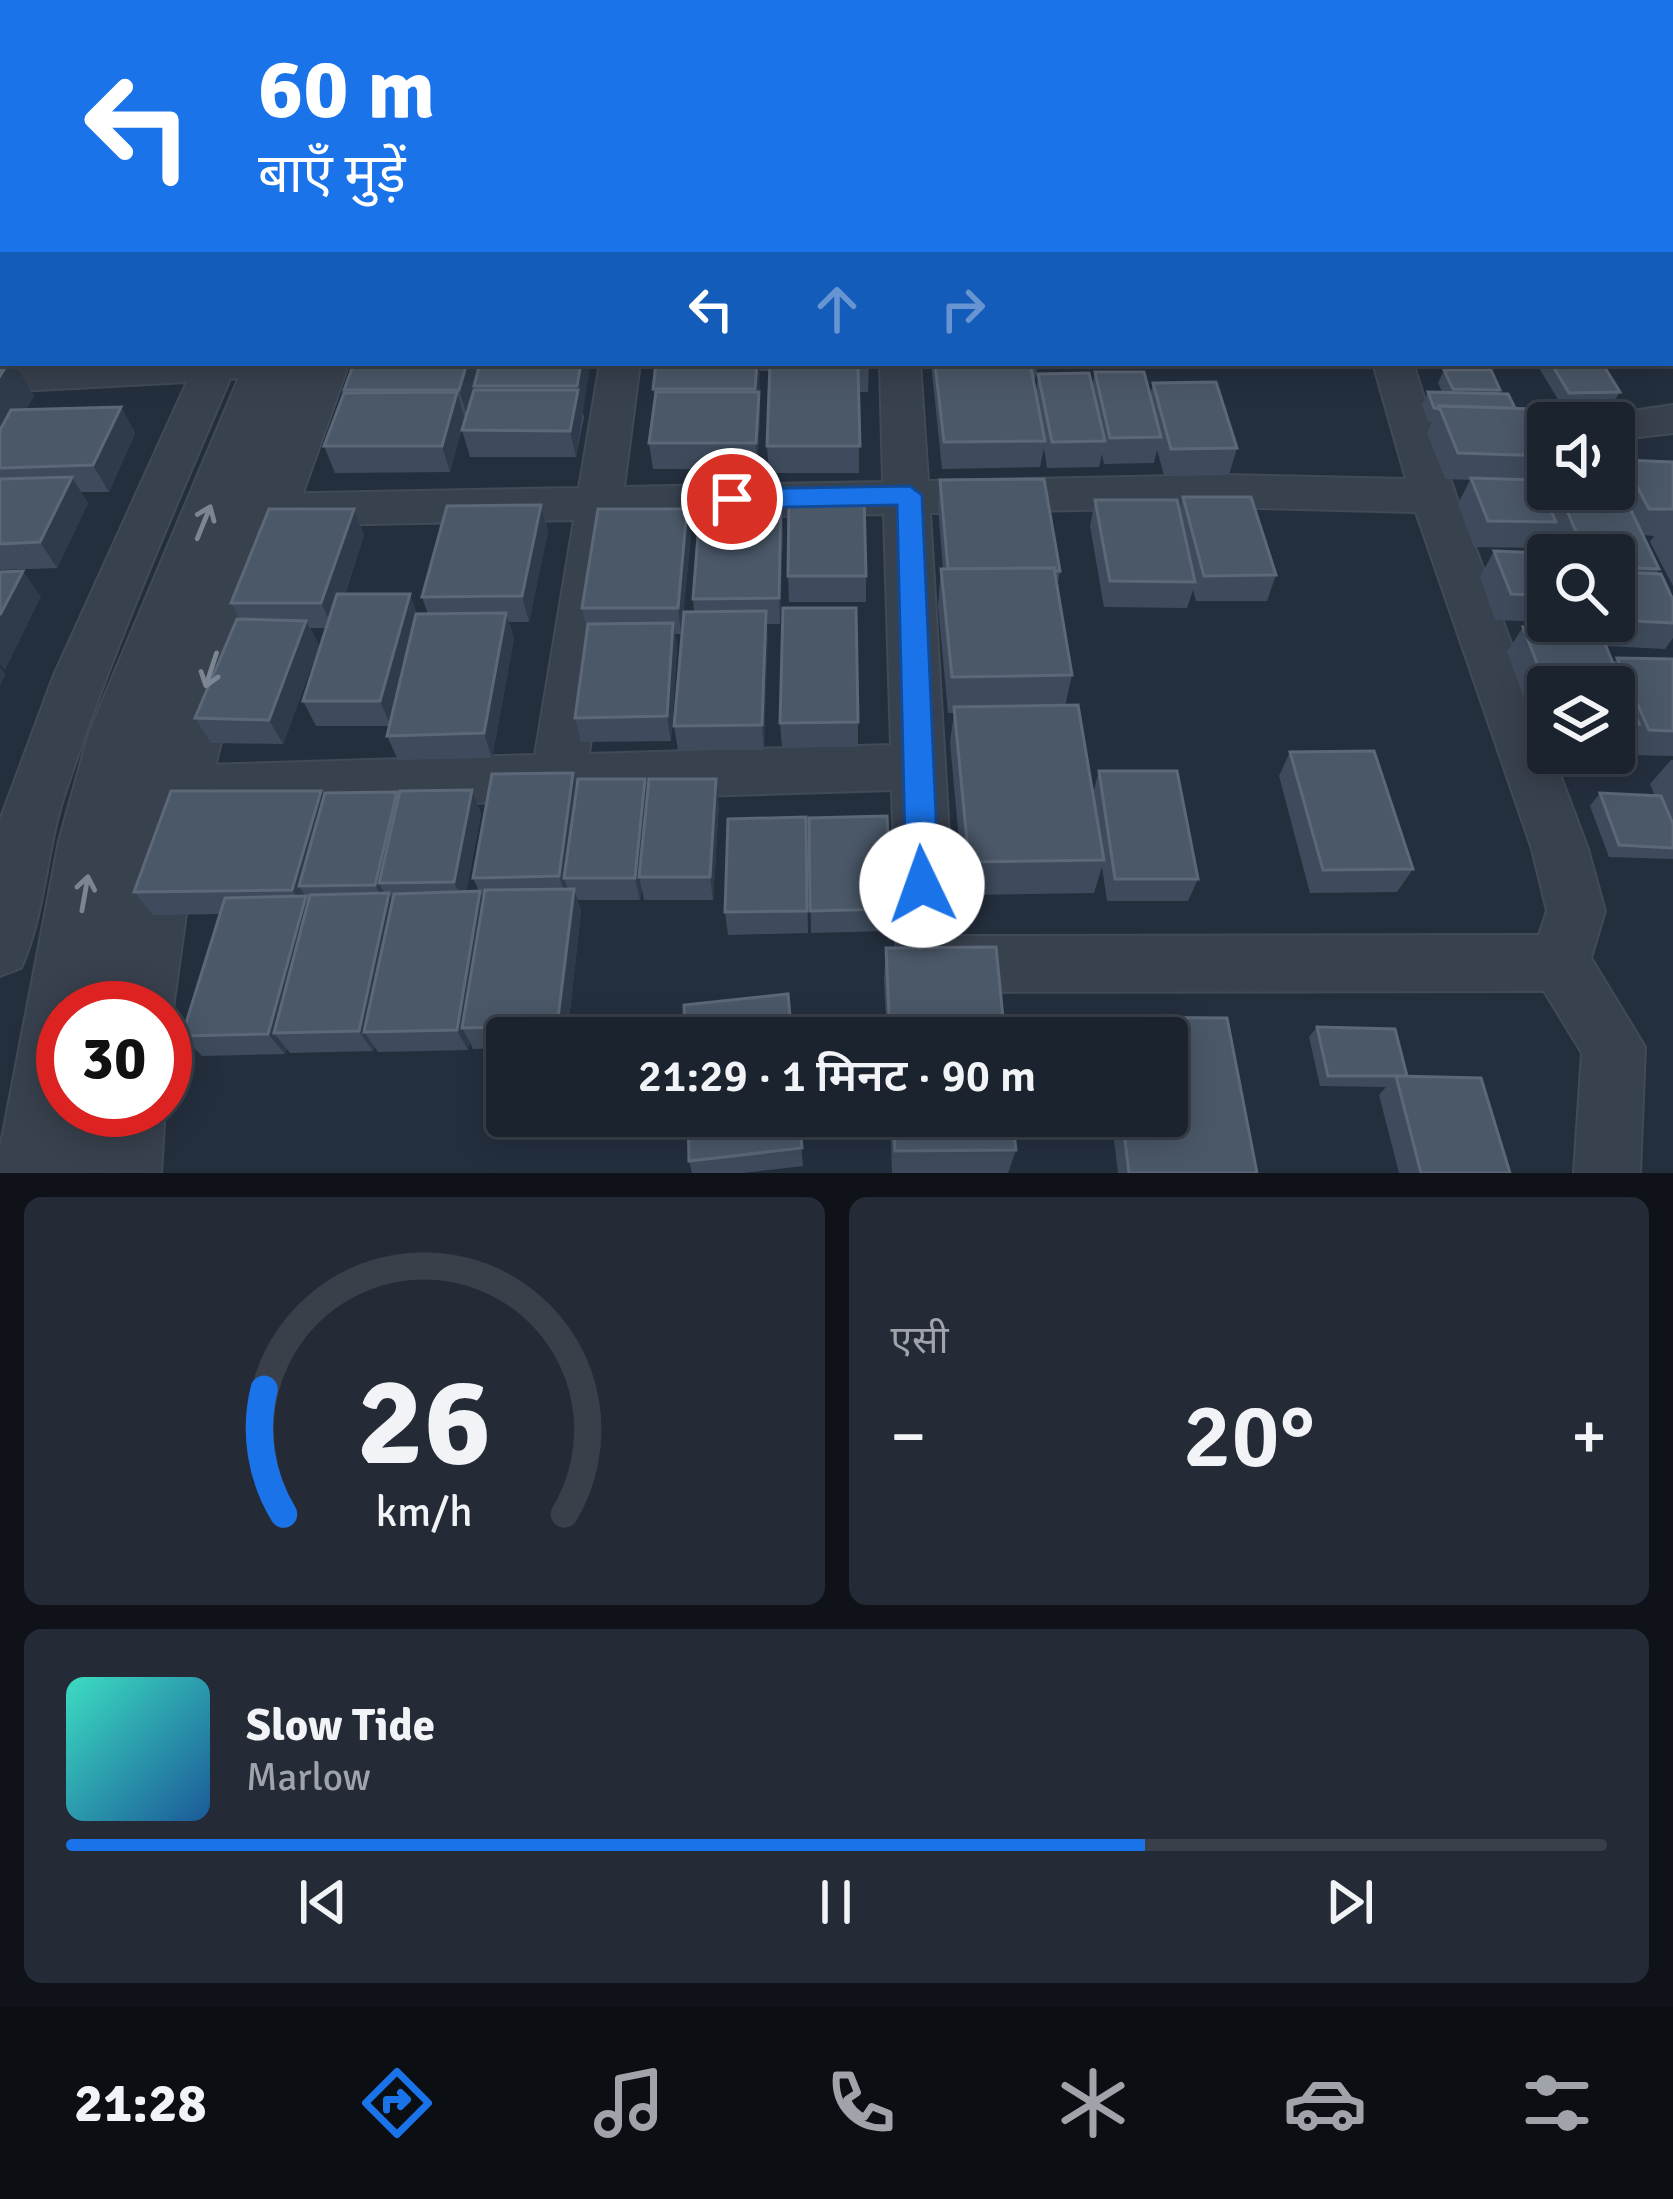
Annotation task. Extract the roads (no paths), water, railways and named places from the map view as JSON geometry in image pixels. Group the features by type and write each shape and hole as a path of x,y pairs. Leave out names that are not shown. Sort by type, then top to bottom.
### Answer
{"street":[{"path":"0,379 211,366"},
{"path":"0,948 27,822 79,675 242,366"},
{"path":"70,981 94,842 122,733 242,366"},
{"path":"137,981 142,927 172,789 263,510 322,366"},
{"path":"559,776 620,366"},
{"path":"900,366 910,495 915,767 927,964 1560,963"},
{"path":"1394,366 1433,496 1560,849 1576,911 1560,963 1614,1047 1607,1173"},
{"path":"1635,423 1673,419"},
{"path":"263,510 1226,491 1433,496"},
{"path":"172,789 915,767"},
{"path":"38,1173 44,1137"},
{"path":"119,1173 122,1137"}]}
